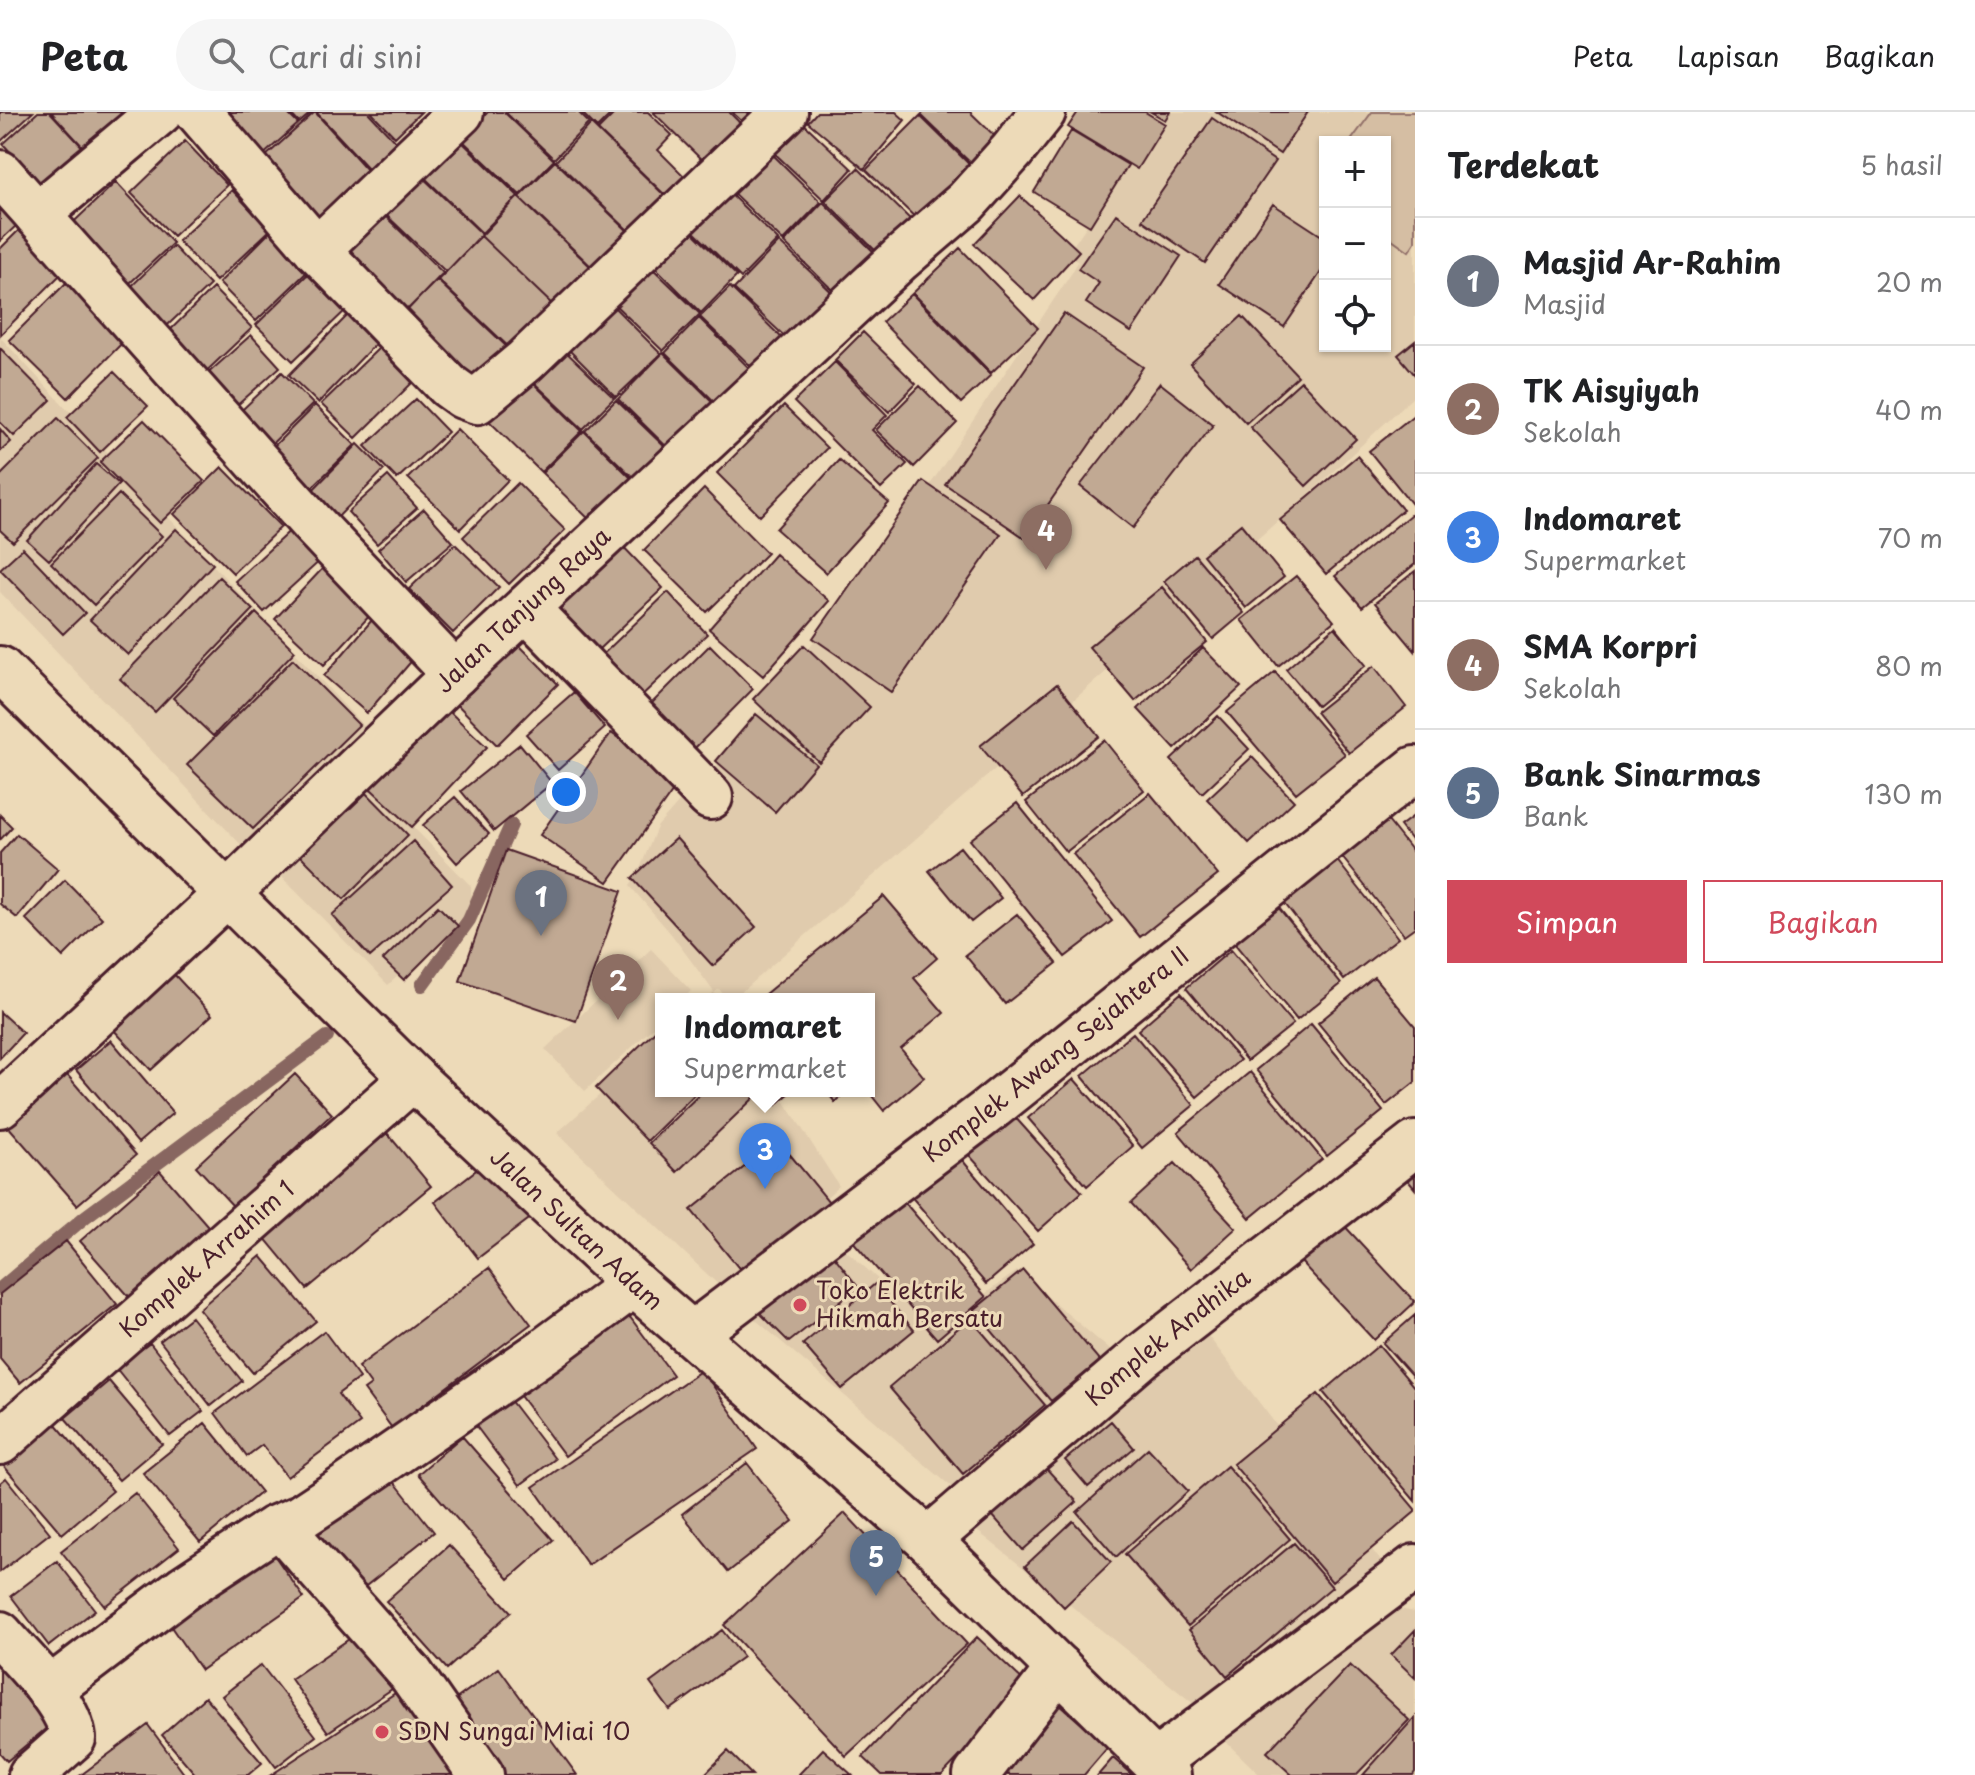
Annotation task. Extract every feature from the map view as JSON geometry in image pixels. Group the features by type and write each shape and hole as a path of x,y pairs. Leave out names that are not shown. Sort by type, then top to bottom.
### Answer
{"street":[{"path":"37,215 160,112"},
{"path":"198,112 317,250 449,386 477,401 525,361 785,112"},
{"path":"317,250 461,112"},
{"name":"Jalan Tanjung Raya","path":"0,1105 228,893 455,674 900,259 966,202 1043,112"},
{"path":"0,173 312,523 455,674"},
{"path":"527,609 710,797"},
{"name":"Jalan Sultan Adam","path":"0,669 413,1078 634,1284 928,1540 1162,1769"},
{"name":"Komplek Awang Sejahtera II","path":"693,1334 989,1110 1415,769"},
{"name":"Komplek Arrahim 1","path":"0,1442 413,1078"},
{"name":"Komplek Andhika","path":"928,1540 1142,1356 1415,1144"},
{"path":"49,1690 185,1587 273,1529 299,1518 363,1476 545,1350 634,1284"},
{"path":"281,1527 410,1673 481,1775"},
{"path":"1162,1769 1415,1567"},
{"path":"1369,1601 1415,1612"},
{"path":"0,1634 49,1690 63,1710 73,1738 31,1775"},
{"path":"976,1775 1059,1668"}],"shaded area":[{"path":"1164,112 1415,112 1415,395 1320,484 740,993 722,993 719,989 713,993 672,935 630,886 657,827 687,793 714,770 898,533 1078,262 1068,253"},
{"path":"1372,112 1415,112 1415,242 1409,251 1391,238 1391,136 1354,136"},
{"path":"0,337 372,735 248,852 0,592"},
{"path":"366,779 471,886 472,909 388,985 279,874"},
{"path":"651,949 691,991 655,993 655,1026 585,1091 545,1049"},
{"path":"655,1045 655,1097 782,1097 839,1186 723,1289 557,1133"},
{"path":"838,1243 934,1330 1017,1271 1122,1360 961,1495 750,1315"},
{"path":"1202,1328 1390,1573 1199,1708 966,1522"},
{"path":"1399,1609 1415,1612 1415,1775 1260,1775 1223,1739 1370,1621"}],"building":[{"path":"0,112 33,112 0,142"},
{"path":"38,112 50,112 88,153 46,191 3,144"},
{"path":"51,112 121,112 134,127 97,162"},
{"path":"208,112 286,112 298,124 261,157"},
{"path":"289,112 312,112 299,123"},
{"path":"315,112 369,172 310,224 256,165"},
{"path":"316,112 368,112 398,144 369,169"},
{"path":"371,112 421,112 395,137"},
{"path":"488,112 504,112 554,160 520,195 461,139"},
{"path":"505,112 578,112 589,123 554,159"},
{"path":"581,112 613,112 597,128"},
{"path":"616,112 648,112 672,135 658,150 685,177 667,197 598,130"},
{"path":"653,112 729,112 747,130 710,168"},
{"path":"732,112 764,112 748,127"},
{"path":"817,112 896,112 905,120 864,169 808,122"},
{"path":"924,112 970,112 1004,145 979,171 921,115"},
{"path":"1078,112 1145,112 1165,124 1137,169 1068,127"},
{"path":"1151,112 1170,112 1165,120"},
{"path":"1217,112 1308,112 1280,154"},
{"path":"920,116 976,171 923,225 866,170"},
{"path":"798,118 852,169 824,200 769,148"},
{"path":"1212,118 1275,161 1205,263 1142,220"},
{"path":"591,124 666,197 631,233 556,161"},
{"path":"1071,131 1128,165 1090,226 1034,192"},
{"path":"460,140 518,196 482,233 424,177"},
{"path":"185,141 227,185 173,236 131,193"},
{"path":"767,149 821,202 783,241 728,188"},
{"path":"555,161 631,234 595,270 519,197"},
{"path":"858,168 916,225 883,258 825,201"},
{"path":"418,173 482,234 446,272 382,211"},
{"path":"116,182 173,243 119,293 62,233"},
{"path":"724,188 778,240 741,278 687,225"},
{"path":"232,190 270,230 216,281 178,241"},
{"path":"1020,196 1079,251 1034,300 974,244"},
{"path":"518,197 593,269 556,308 481,236"},
{"path":"823,202 883,261 844,301 784,243"},
{"path":"1273,204 1319,234 1319,275 1284,327 1219,284"},
{"path":"0,207 17,225 0,241"},
{"path":"382,213 443,273 398,320 335,260"},
{"path":"1116,214 1181,256 1131,332 1086,303 1099,283 1078,269"},
{"path":"686,226 737,276 701,313 650,262"},
{"path":"20,229 63,272 0,335 0,249"},
{"path":"272,230 310,269 256,321 219,283"},
{"path":"481,236 556,308 513,351 438,280"},
{"path":"779,242 840,300 795,346 734,289"},
{"path":"173,246 210,285 152,340 115,302"},
{"path":"960,248 1038,328 991,373 913,293"},
{"path":"648,264 700,314 663,351 611,301"},
{"path":"312,270 349,307 293,361 256,325"},
{"path":"73,276 132,333 68,398 9,340"},
{"path":"437,280 507,347 468,386 398,319"},
{"path":"730,287 790,346 761,376 700,317"},
{"path":"213,288 252,328 196,381 158,342"},
{"path":"912,294 991,375 961,403 882,322"},
{"path":"608,301 661,354 616,397 563,344"},
{"path":"352,311 381,338 318,403 289,375"},
{"path":"1064,313 1143,367 1025,538 945,484"},
{"path":"1242,316 1298,376 1246,423 1190,364"},
{"path":"699,318 759,378 725,412 665,353"},
{"path":"863,332 916,384 889,412 835,360"},
{"path":"251,335 280,367 224,417 196,384"},
{"path":"1415,341 1415,375 1398,355"},
{"path":"559,345 614,398 583,429 528,377"},
{"path":"380,347 414,381 356,438 321,404"},
{"path":"0,348 51,400 14,436 0,422"},
{"path":"663,353 724,413 679,459 618,399"},
{"path":"835,362 887,415 872,430 907,464 881,489 794,402"},
{"path":"114,372 148,406 100,452 67,417"},
{"path":"282,372 313,404 258,457 226,425"},
{"path":"528,378 582,431 541,472 487,419"},
{"path":"1301,381 1356,439 1306,486 1250,427"},
{"path":"1160,383 1213,425 1133,528 1080,486"},
{"path":"920,386 957,423 914,467 876,430"},
{"path":"416,399 448,432 397,479 365,446"},
{"path":"616,400 670,452 639,483 585,431"},
{"path":"315,405 355,445 299,500 259,461"},
{"path":"784,406 827,448 760,516 717,473"},
{"path":"1415,414 1415,508 1369,451"},
{"path":"58,418 98,458 13,542 0,530 0,476"},
{"path":"144,420 204,481 160,523 100,462"},
{"path":"0,429 11,442 0,452"},
{"path":"457,429 508,480 460,529 408,478"},
{"path":"584,431 637,484 596,526 542,473"},
{"path":"358,444 384,470 327,528 301,502"},
{"path":"1357,456 1403,510 1326,574 1280,520"},
{"path":"839,460 889,503 826,573 776,529"},
{"path":"96,464 119,484 49,560 27,540"},
{"path":"222,467 281,527 233,573 174,514"},
{"path":"388,476 417,508 377,544 348,512"},
{"path":"923,481 1001,534 891,692 813,638"},
{"path":"518,483 565,530 509,584 463,537"},
{"path":"704,489 767,553 707,612 644,550"},
{"path":"119,494 162,536 94,605 51,563"},
{"path":"424,509 453,542 406,582 378,549"},
{"path":"1415,511 1415,564 1362,607 1335,576"},
{"path":"1241,524 1284,577 1246,608 1203,555"},
{"path":"295,526 323,558 264,612 235,581"},
{"path":"176,529 213,564 128,655 90,620"},
{"path":"616,539 663,588 599,649 551,600"},
{"path":"455,544 499,587 453,633 409,589"},
{"path":"23,548 85,613 63,634 0,569"},
{"path":"775,554 829,601 763,676 709,629"},
{"path":"1195,555 1244,613 1213,639 1164,581"},
{"path":"324,567 373,612 324,665 275,619"},
{"path":"1415,571 1415,651 1375,603"},
{"path":"1296,576 1334,621 1278,666 1241,620"},
{"path":"219,577 253,610 155,712 120,679"},
{"path":"1162,587 1207,642 1135,701 1089,647"},
{"path":"668,592 707,634 637,700 598,659"},
{"path":"256,613 295,651 213,736 173,698"},
{"path":"378,613 421,650 367,713 324,676"},
{"path":"1335,627 1366,665 1317,706 1286,669"},
{"path":"506,632 558,684 497,745 446,693"},
{"path":"710,645 753,689 692,751 648,707"},
{"path":"804,645 870,707 819,762 753,699"},
{"path":"1203,648 1241,687 1175,749 1138,709"},
{"path":"293,659 359,725 253,829 187,765"},
{"path":"1374,666 1406,707 1349,753 1316,712"},
{"path":"1275,672 1345,754 1296,793 1227,712"},
{"path":"1057,684 1099,736 1023,797 980,746"},
{"path":"574,692 605,728 558,770 526,734"},
{"path":"435,698 487,747 412,827 359,778"},
{"path":"756,714 816,764 775,812 716,761"},
{"path":"1218,716 1249,749 1202,793 1171,760"},
{"path":"611,733 680,781 608,882 540,835"},
{"path":"1104,740 1144,790 1066,852 1026,802"},
{"path":"520,744 552,783 494,831 461,791"},
{"path":"1252,757 1294,801 1249,843 1207,799"},
{"path":"354,780 408,835 344,899 289,844"},
{"path":"1150,793 1218,875 1140,937 1073,854"},
{"path":"455,797 489,834 457,863 423,825"},
{"path":"1017,803 1112,921 1065,957 970,840"},
{"path":"0,815 12,827 0,840"},
{"path":"1415,815 1415,845 1400,826"},
{"path":"1388,821 1415,855 1415,927 1404,935 1342,857"},
{"path":"17,834 58,869 17,918 0,904 0,853"},
{"path":"676,838 756,927 713,966 632,878"},
{"path":"413,841 452,885 370,957 332,915"},
{"path":"960,847 1001,898 971,922 929,871"},
{"path":"506,850 622,891 576,1021 460,981"},
{"path":"1336,859 1398,938 1344,980 1282,900"},
{"path":"65,880 102,918 63,957 26,919"},
{"path":"884,896 937,958 914,978 944,1013 901,1049 924,1077 884,1111 873,1097 875,993 766,993"},
{"path":"1274,902 1341,984 1297,1020 1230,938"},
{"path":"438,906 458,926 404,980 383,960"},
{"path":"1017,914 1057,963 1005,1004 965,955"},
{"path":"1231,950 1293,1024 1247,1061 1186,988"},
{"path":"172,972 212,1015 151,1070 111,1027"},
{"path":"1374,977 1415,1026 1415,1082 1386,1105 1318,1023"},
{"path":"1181,993 1240,1060 1197,1097 1138,1030"},
{"path":"0,1012 23,1033 0,1058"},
{"path":"1311,1024 1383,1111 1327,1156 1256,1070"},
{"path":"655,1031 655,1097 692,1097 647,1141 596,1088"},
{"path":"1133,1033 1194,1105 1142,1148 1082,1076"},
{"path":"111,1040 173,1113 138,1143 76,1070"},
{"path":"57,1063 136,1155 77,1205 0,1117"},
{"path":"1250,1072 1322,1159 1250,1218 1178,1132"},
{"path":"295,1074 332,1114 233,1206 196,1166"},
{"path":"1074,1079 1133,1146 1087,1186 1028,1118"},
{"path":"697,1097 755,1097 677,1172 649,1143"},
{"path":"769,1097 785,1097 776,1105"},
{"path":"1014,1116 1082,1192 1038,1231 969,1155"},
{"path":"387,1133 431,1186 307,1289 263,1236"},
{"path":"778,1140 834,1208 747,1278 691,1210"},
{"path":"952,1148 1033,1244 986,1284 904,1188"},
{"path":"493,1157 537,1213 478,1258 435,1202"},
{"path":"1175,1163 1236,1228 1191,1269 1131,1203"},
{"path":"1415,1167 1415,1189 1404,1176"},
{"path":"160,1171 214,1233 134,1302 80,1241"},
{"path":"894,1190 986,1297 937,1339 845,1232"},
{"path":"1341,1222 1415,1302 1374,1340 1299,1260"},
{"path":"66,1241 117,1304 20,1383 0,1359 0,1294"},
{"path":"831,1252 858,1287 789,1342 758,1311"},
{"path":"261,1256 316,1321 253,1373 199,1309"},
{"path":"489,1268 531,1324 392,1428 364,1390 371,1385 358,1367"},
{"path":"1023,1270 1100,1361 1051,1401 974,1310"},
{"path":"875,1284 914,1330 842,1389 803,1344"},
{"path":"624,1309 673,1375 565,1456 515,1389"},
{"path":"1415,1315 1415,1379 1383,1343"},
{"path":"191,1317 242,1381 211,1406 160,1341"},
{"path":"970,1318 1045,1405 963,1474 889,1387"},
{"path":"324,1331 359,1378 338,1394 360,1423 287,1477 262,1445 247,1456 215,1413"},
{"path":"150,1343 203,1411 170,1436 116,1368"},
{"path":"1379,1345 1415,1388 1415,1501 1323,1392"},
{"path":"702,1370 757,1449 588,1565 533,1487"},
{"path":"109,1381 162,1444 119,1480 65,1418"},
{"path":"1318,1394 1415,1509 1332,1582 1233,1464"},
{"path":"507,1396 555,1459 520,1485 473,1422"},
{"path":"1111,1421 1134,1448 1088,1487 1065,1460"},
{"path":"54,1422 113,1491 62,1534 3,1465"},
{"path":"205,1423 261,1492 200,1542 143,1473"},
{"path":"462,1436 553,1540 509,1579 418,1474"},
{"path":"1148,1448 1188,1491 1116,1557 1077,1512"},
{"path":"747,1463 793,1521 728,1572 682,1514"},
{"path":"1227,1466 1290,1539 1188,1626 1125,1554"},
{"path":"1045,1467 1077,1502 1023,1550 992,1515"},
{"path":"385,1470 434,1532 357,1593 307,1532"},
{"path":"6,1478 50,1533 0,1572 0,1483"},
{"path":"135,1493 179,1548 105,1606 61,1551"},
{"path":"845,1513 967,1644 846,1756 724,1625"},
{"path":"1073,1521 1111,1562 1064,1607 1025,1566"},
{"path":"1294,1543 1332,1587 1227,1676 1189,1630"},
{"path":"449,1545 511,1612 447,1669 386,1601"},
{"path":"270,1549 304,1598 201,1670 167,1621"},
{"path":"57,1561 95,1610 49,1646 11,1596"},
{"path":"722,1630 743,1657 670,1710 650,1683"},
{"path":"1415,1630 1415,1678 1391,1655"},
{"path":"355,1635 392,1689 328,1732 291,1679"},
{"path":"977,1637 1028,1685 942,1775 882,1775 863,1757"},
{"path":"261,1665 316,1736 276,1767 222,1696"},
{"path":"1350,1665 1409,1720 1356,1775 1292,1775 1267,1752"},
{"path":"0,1668 49,1726 7,1761 0,1753"},
{"path":"499,1668 577,1775 505,1775 452,1702"},
{"name":"SDN Sungai Miai 10","path":"400,1690 457,1775 271,1775"},
{"path":"205,1697 262,1763 248,1775 196,1775 162,1735"},
{"path":"1052,1698 1108,1747 1084,1775 985,1775"},
{"path":"1415,1717 1413,1775 1363,1775"},
{"path":"148,1725 185,1775 81,1775"},
{"path":"823,1749 852,1775 798,1775"},
{"path":"728,1751 752,1775 704,1775"},
{"path":"1113,1758 1132,1775 1098,1775"}],"waterway":[{"path":"422,985 469,920 511,825"},
{"path":"0,1289 85,1217 327,1037"}],"place":[{"name":"SMA Korpri","path":"1046,570"},
{"name":"Masjid Ar-Rahim","path":"541,936"},
{"name":"TK Aisyiyah","path":"618,1020"},
{"name":"Indomaret","path":"765,1189"},
{"name":"Toko Elektrik Hikmah Bersatu","path":"800,1305"},
{"name":"Bank Sinarmas","path":"876,1596"},
{"name":"SDN Sungai Miai 10","path":"382,1732"}]}
